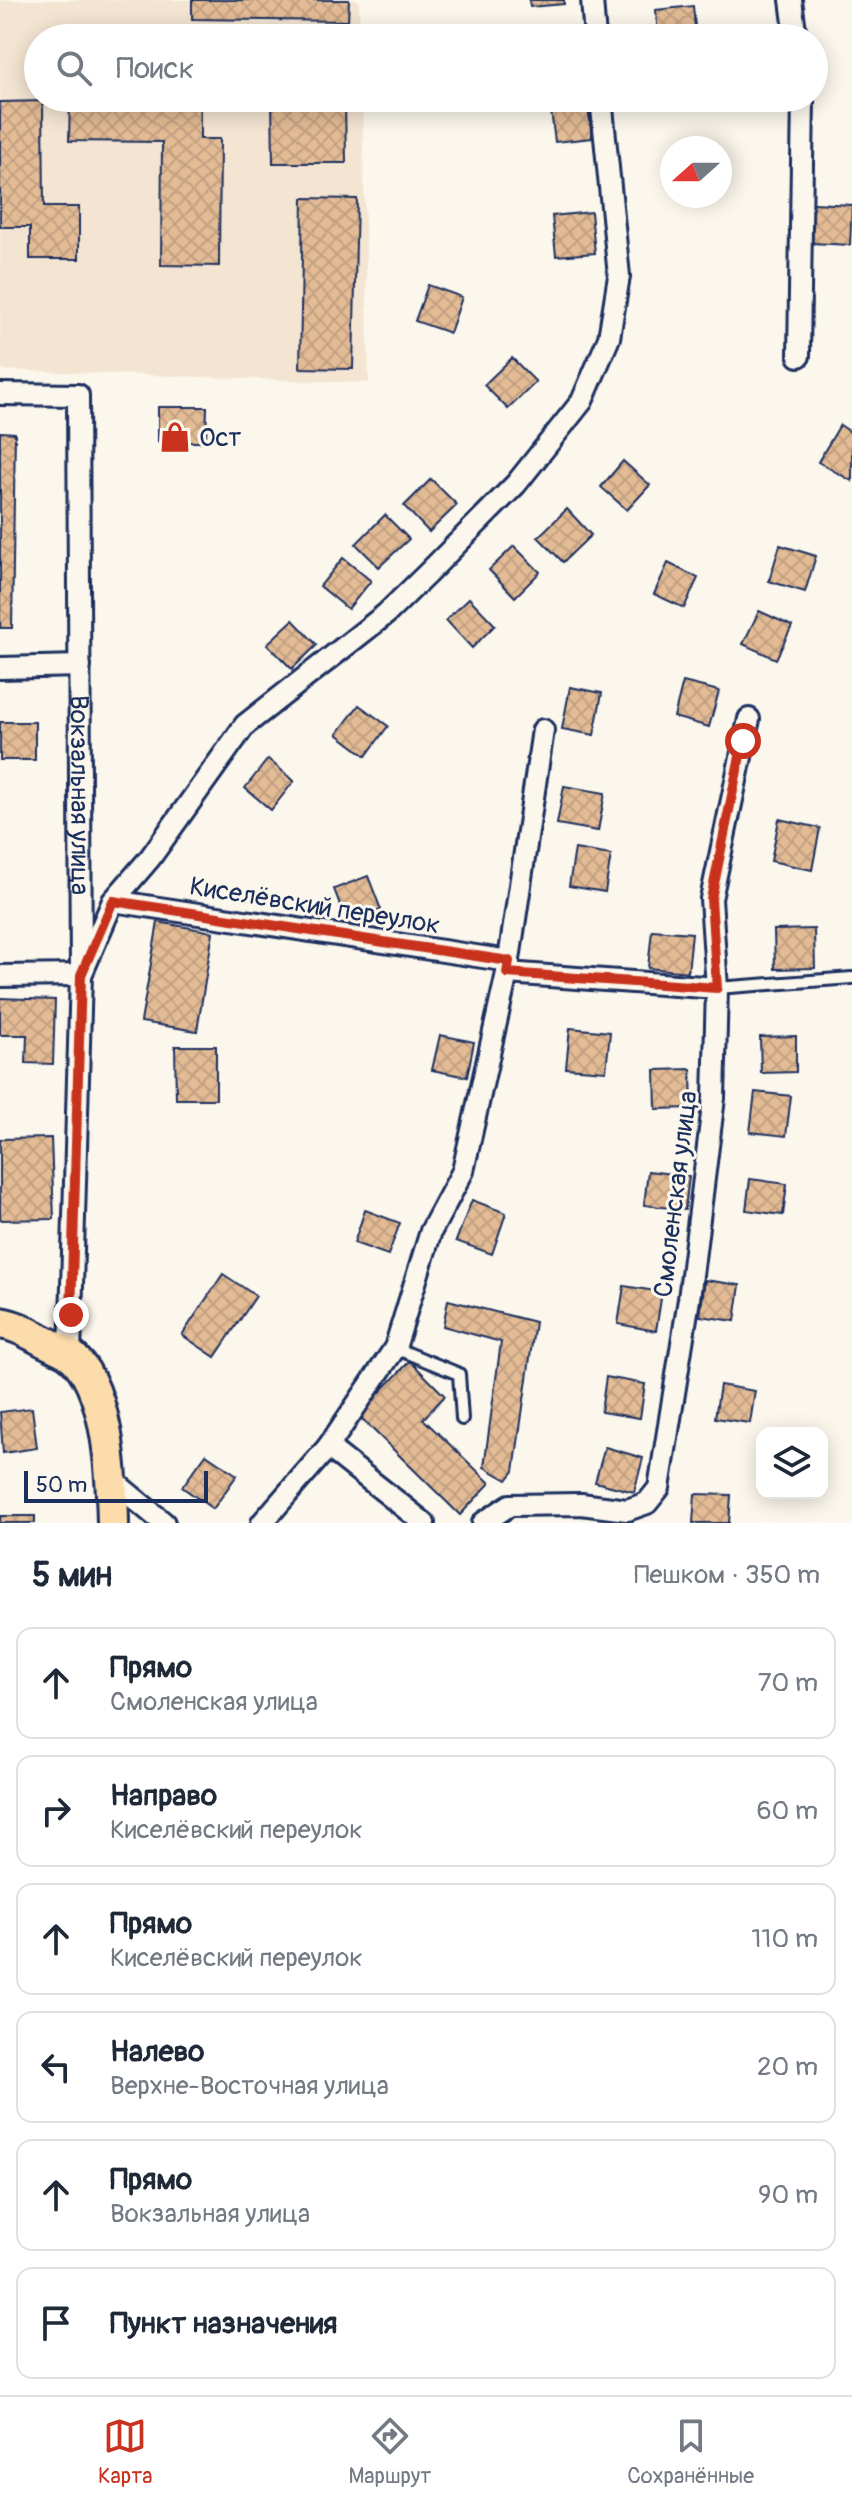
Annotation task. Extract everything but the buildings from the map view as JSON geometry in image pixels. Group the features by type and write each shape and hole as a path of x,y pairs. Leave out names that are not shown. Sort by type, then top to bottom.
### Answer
{"main road":[{"path":"0,1323 13,1325 70,1355 89,1381 101,1412 112,1480 113,1523"}],"street":[{"path":"592,0 594,24"},
{"path":"791,0 794,24"},
{"path":"0,976 81,975 113,901 150,858 245,725 386,614 516,484 582,401 609,338 619,276 602,112"},
{"path":"799,356 803,112"},
{"name":"Вокзальная улица","path":"0,394 78,395 81,975 70,1355"},
{"path":"0,668 80,666"},
{"name":"Смоленская улица","path":"483,1523 510,1505 581,1504 627,1510 647,1503 659,1488 689,1299 714,1098 717,988 711,899 749,719"},
{"path":"262,1523 328,1447 395,1348 431,1231 463,1171 478,1116 508,967 543,730"},
{"name":"Киселёвский переулок","path":"113,901 508,967 717,988"},
{"path":"328,1447 424,1523"},
{"path":"112,1480 164,1523"}],"lane":[{"path":"717,988 852,978"},
{"path":"395,1348 459,1374 462,1419"}],"shaded area":[{"path":"0,0 359,0 360,24 24,24 24,112 362,112 369,383 0,370"}],"place":[{"name":"Ост","path":"175,437"}],"route":[{"path":"71,1315 81,975 113,901 509,961 507,973 717,988 711,899 743,741"}]}
